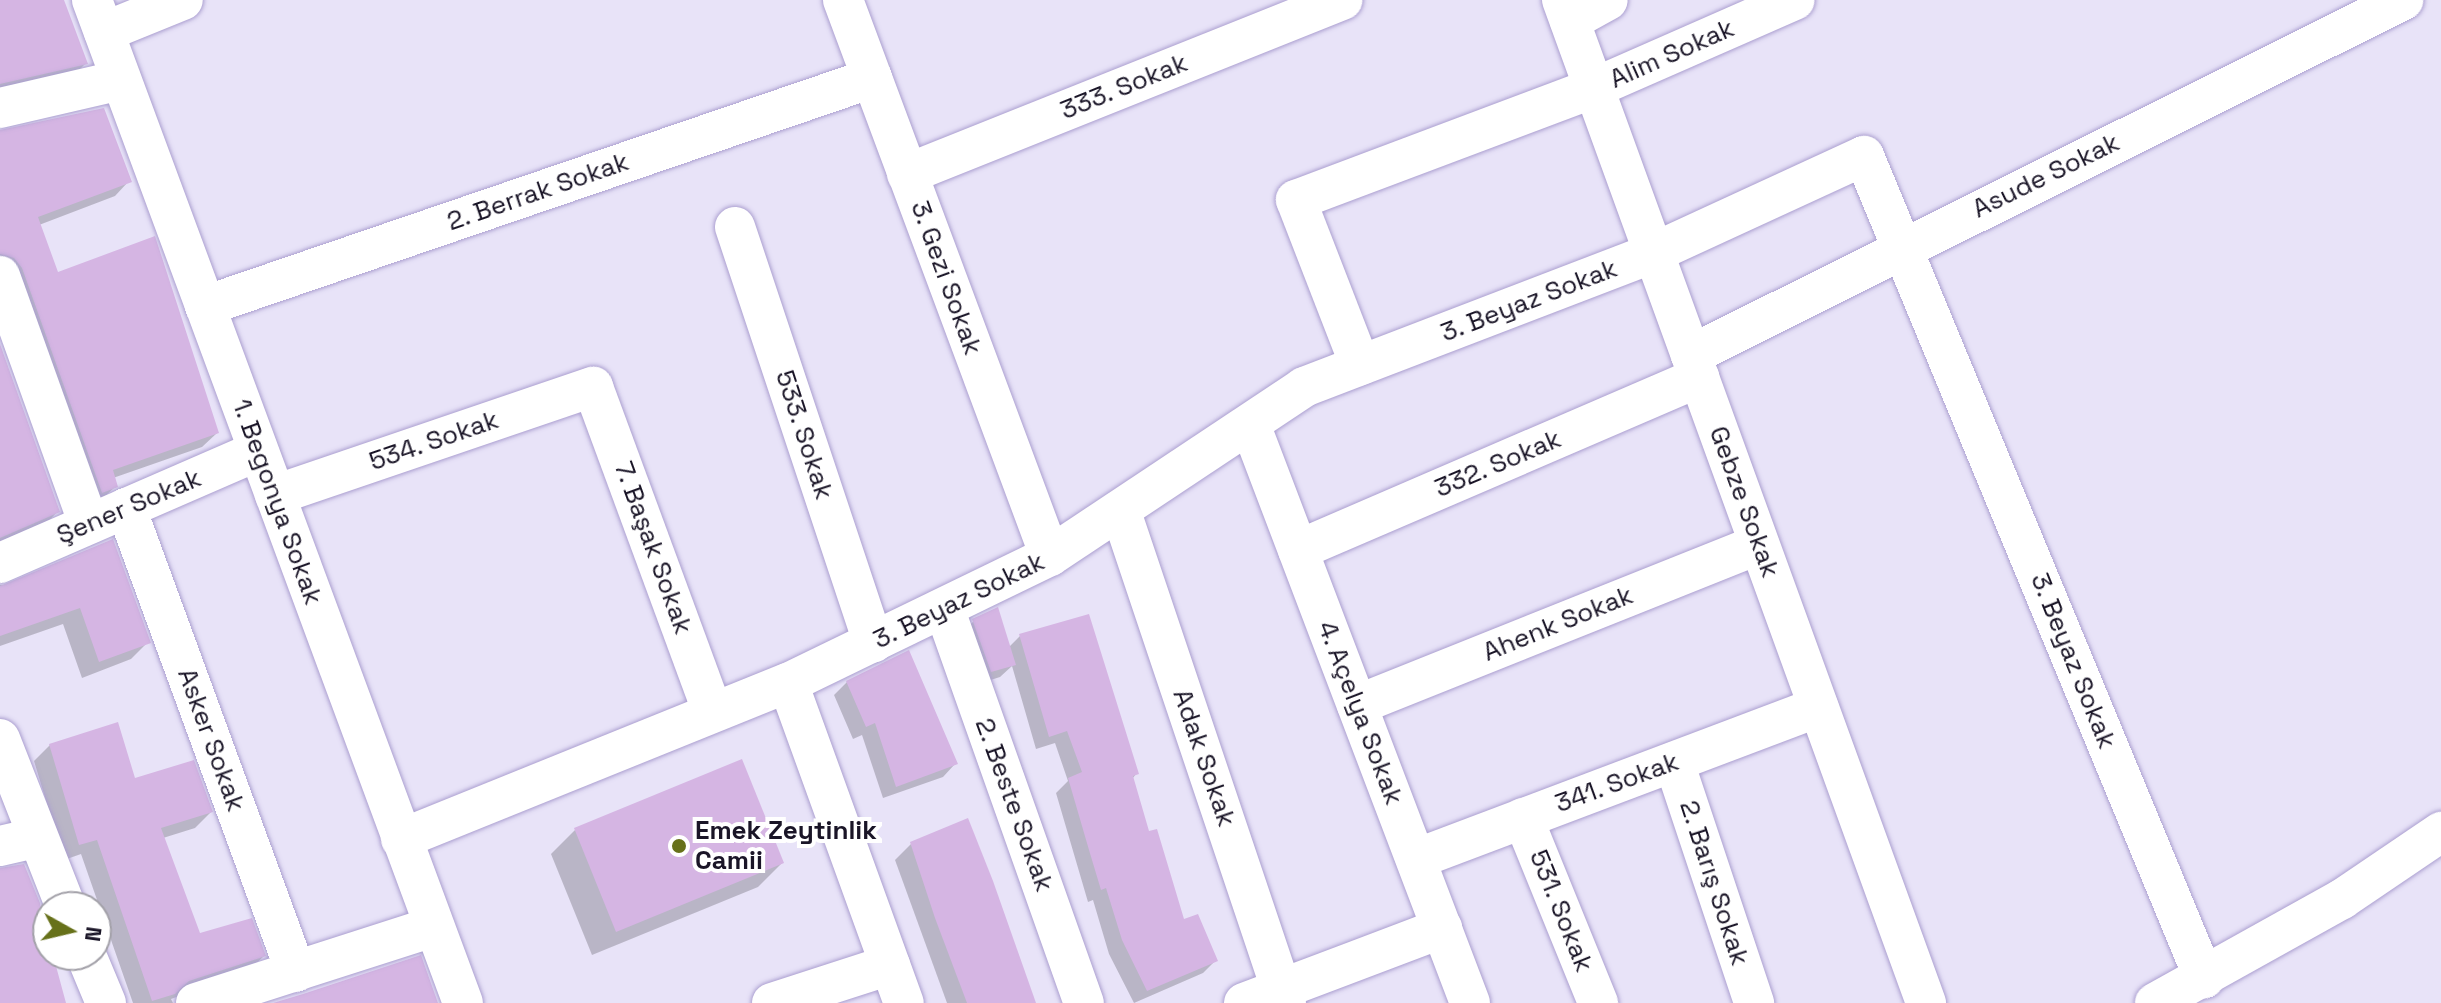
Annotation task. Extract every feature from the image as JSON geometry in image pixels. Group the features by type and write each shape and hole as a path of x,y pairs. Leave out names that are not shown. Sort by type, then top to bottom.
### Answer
{"street":[{"path":"98,16 183,0"},
{"name":"3. Gezi Sokak","path":"843,0 1050,556"},
{"name":"333. Sokak","path":"907,174 1342,0"},
{"path":"1566,11 1608,0"},
{"name":"Alim Sokak","path":"1360,365 1296,200 1594,88 1794,0"},
{"name":"Asude Sokak","path":"1695,366 1902,247 2403,0"},
{"name":"Gebze Sokak","path":"1566,11 1926,1003"},
{"name":"1. Begonya Sokak","path":"98,16 463,1003"},
{"name":"2. Berrak Sokak","path":"205,306 872,78"},
{"path":"0,108 121,80"},
{"name":"3. Beyaz Sokak","path":"401,839 712,710 788,683 1050,556 1121,512 1304,387 1653,253 1864,156 2204,978"},
{"name":"533. Sokak","path":"735,227 873,643"},
{"path":"0,276 89,524"},
{"name":"332. Sokak","path":"1298,550 1695,366"},
{"name":"534. Sokak","path":"275,495 593,387"},
{"name":"7. Başak Sokak","path":"593,387 712,710"},
{"name":"4. Açelya Sokak","path":"1250,424 1470,1003"},
{"name":"Şener Sokak","path":"0,563 258,451"},
{"name":"Asker Sokak","path":"126,508 296,972"},
{"name":"Adak Sokak","path":"1121,512 1284,996"},
{"name":"Ahenk Sokak","path":"1357,705 1759,544"},
{"name":"2. Beste Sokak","path":"944,608 1084,1003"},
{"path":"788,683 904,1003"},
{"name":"341. Sokak","path":"1416,859 1818,707"},
{"path":"0,739 18,842 54,891"},
{"name":"2. Barış Sokak","path":"1674,762 1754,1003"},
{"name":"531. Sokak","path":"1523,818 1598,1003"},
{"path":"2155,1003 2342,899 2441,832"},
{"path":"196,1003 433,927"},
{"path":"1244,1003 1284,996 1442,928"},
{"path":"772,1003 890,965"},
{"path":"93,971 106,1003"}],"building":[{"path":"0,0 64,0 88,64 0,84"},
{"path":"104,108 132,182 38,217 58,272 155,236 219,433 113,470 118,487 102,493 22,268 14,258 0,254 0,130"},
{"path":"0,344 60,512 0,538"},
{"path":"113,539 151,643 99,662 80,608 0,636 0,586"},
{"path":"998,607 1016,665 991,672 972,619"},
{"path":"1089,614 1139,774 1133,776 1149,831 1157,829 1184,919 1198,914 1218,961 1147,991 1122,940 1106,888 1101,890 1089,850 1068,778 1082,772 1067,731 1049,737 1019,634"},
{"path":"909,650 958,764 896,787 875,723 866,727 846,681"},
{"path":"118,722 135,778 194,760 213,812 161,828 200,933 252,918 266,956 189,981 175,994 152,1001 97,840 79,845 49,744"},
{"name":"Emek Zeytinlik Camii","path":"742,759 784,863 616,932 574,828"},
{"path":"968,818 1036,1003 967,1003 935,918 910,842"},
{"path":"24,864 35,891 32,891 32,971 57,971 66,1003 0,1003 0,868"},
{"path":"421,955 438,1003 273,1003 303,994"}],"place":[{"name":"Emek Zeytinlik Camii","path":"679,846"}]}
